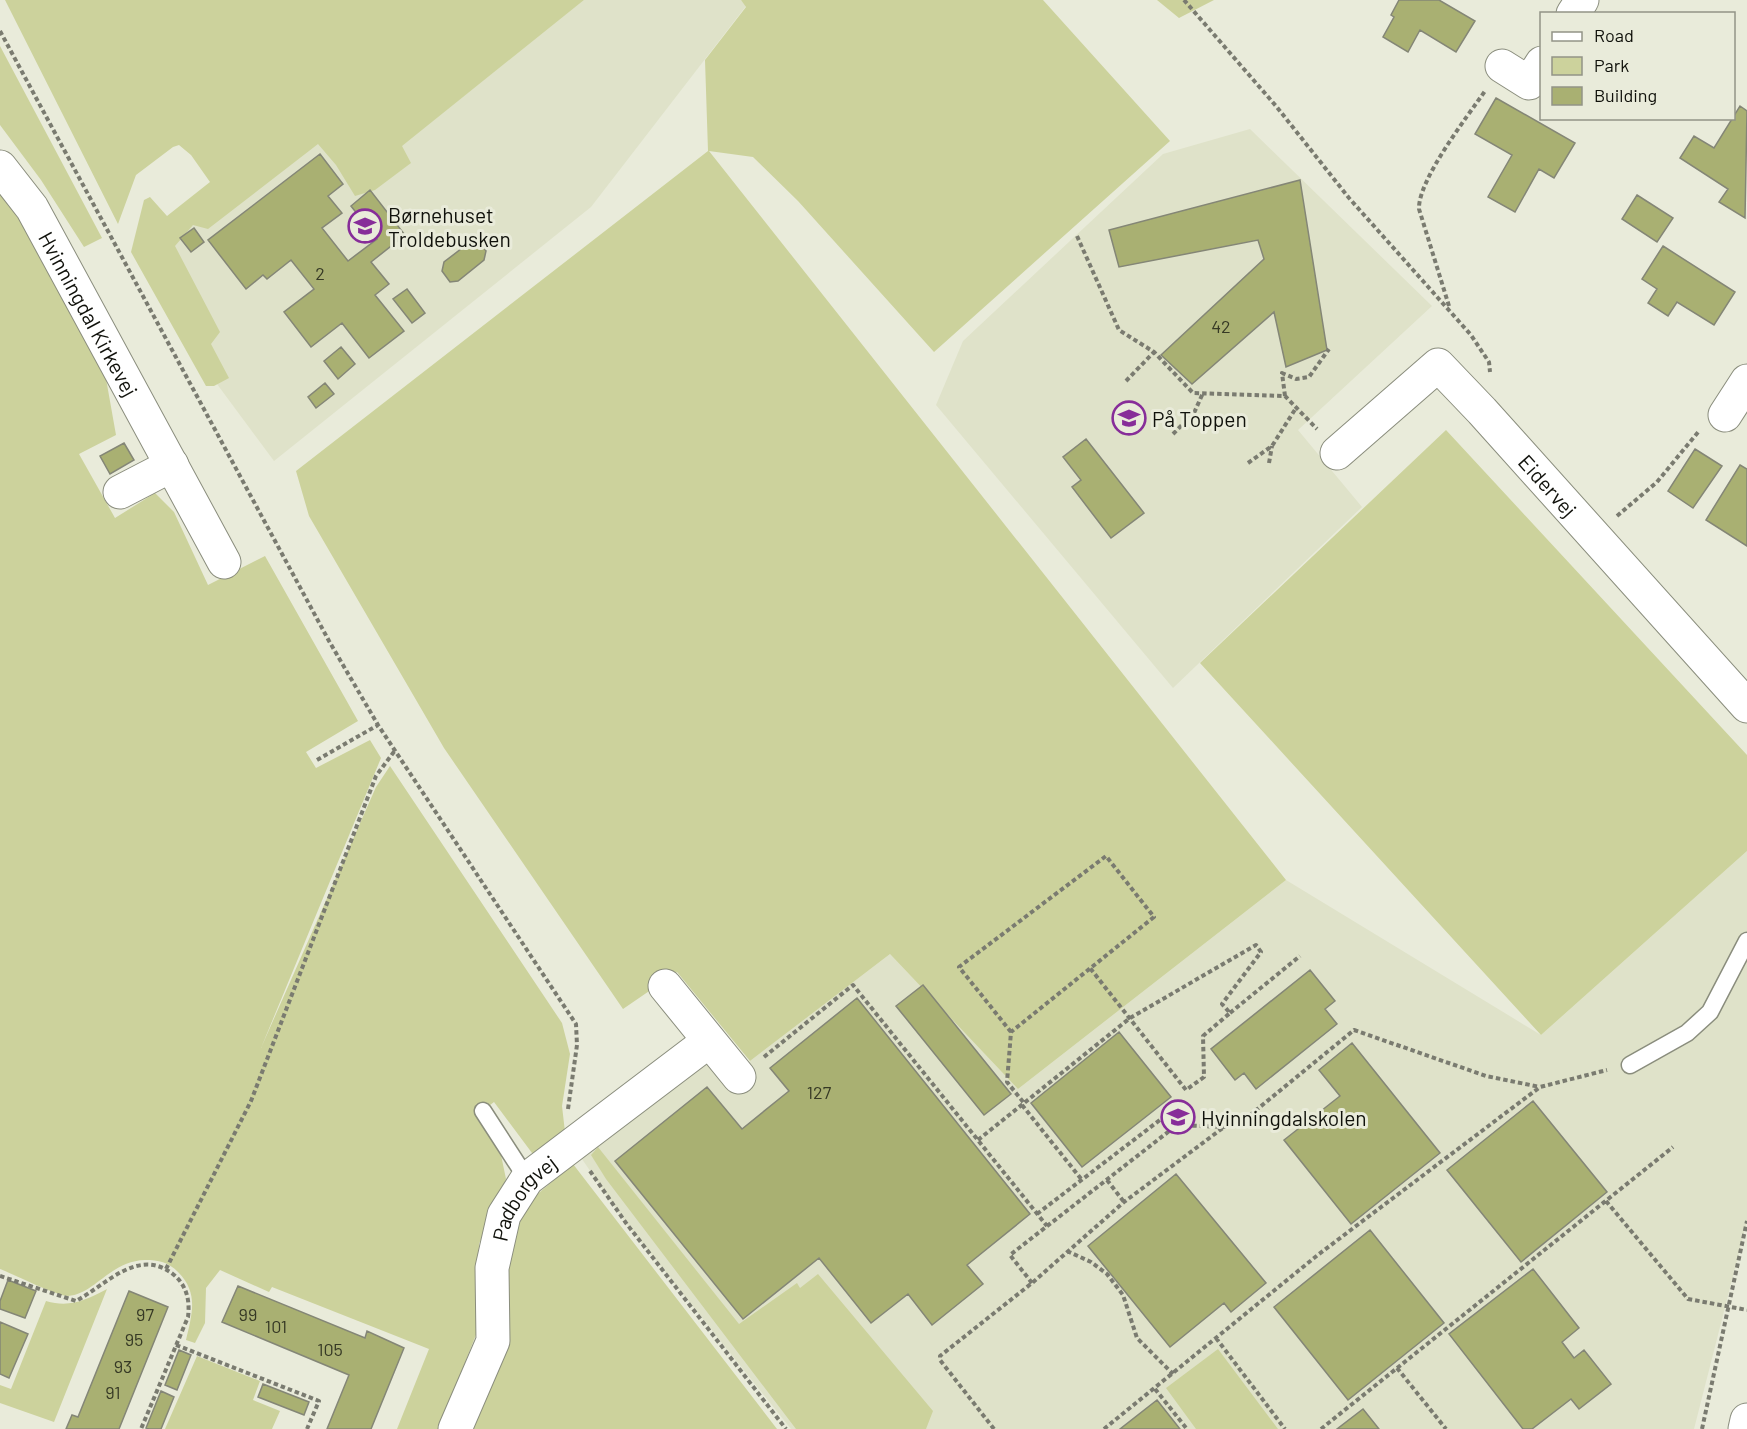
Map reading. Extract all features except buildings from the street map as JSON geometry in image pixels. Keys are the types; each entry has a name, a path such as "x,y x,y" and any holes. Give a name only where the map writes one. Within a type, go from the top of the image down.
{"street":[{"path":"1502,66 1529,83 1540,66"},
{"name":"Hvinningdal Kirkevej","path":"0,167 32,208 224,562"},
{"name":"Eidervej","path":"1337,453 1438,365 1747,706"},
{"path":"1725,415 1747,381"},
{"path":"120,492 172,465"},
{"path":"665,986 739,1077"},
{"name":"Padborgvej","path":"455,1429 493,1341 492,1268 504,1215 527,1179 709,1041"},
{"path":"1745,1429 1747,1420"}],"lane":[{"path":"1629,1065 1688,1033 1710,1012 1747,941"},
{"path":"483,1111 527,1179"}],"path":[{"path":"1184,0 1276,106 1348,198 1450,310 1489,362 1490,385 1482,411"},
{"path":"0,31 329,641 378,725 576,1024 577,1045 567,1104 573,1146 626,1223 786,1429"},
{"path":"1450,310 1419,209 1419,199 1438,161 1502,66"},
{"path":"1077,236 1119,330 1154,352 1193,393 1285,396"},
{"path":"1329,349 1309,377 1296,379 1282,373 1285,396 1337,453"},
{"path":"1126,381 1154,352"},
{"path":"1173,434 1194,413 1203,393"},
{"path":"1269,463 1272,446 1296,408"},
{"path":"1594,536 1657,482 1713,415 1725,415"},
{"path":"1248,463 1272,446"},
{"path":"317,760 378,725"},
{"path":"166,1269 251,1101 376,776 396,749"},
{"path":"1011,1032 1154,917 1106,856 959,967 1011,1032 1007,1082 1082,1180"},
{"path":"978,1140 1130,1018 1256,945 1261,952 1222,1004 1230,1013"},
{"path":"1090,968 1186,1090 1204,1077 1203,1036 1300,956"},
{"path":"739,1077 853,984 1047,1226"},
{"path":"1032,1283 1010,1255 1177,1125 1225,1126 1244,1120 1354,1030 1486,1076 1540,1087"},
{"path":"1104,1429 1319,1254 1540,1087 1629,1065"},
{"path":"1037,1214 1169,1113"},
{"path":"994,1429 940,1360 940,1356 1032,1283 1124,1202 1225,1126"},
{"path":"1321,1429 1673,1147"},
{"path":"1107,1180 1124,1202"},
{"path":"1606,1201 1688,1299 1747,1310"},
{"path":"1702,1429 1747,1221"},
{"path":"1066,1251 1091,1262 1107,1274 1123,1295 1137,1338 1173,1374"},
{"path":"0,1276 76,1301 114,1274 132,1266 146,1265 166,1269 182,1283 189,1304 188,1317 141,1429"},
{"path":"1216,1338 1285,1429"},
{"path":"176,1344 319,1401 307,1429"},
{"path":"1397,1368 1446,1429"},
{"path":"1155,1389 1187,1429"}],"shaded area":[{"name":"Børnehuset Troldebusken","path":"584,0 741,0 746,6 591,207 274,461 197,357 139,245 285,127 401,146"},
{"name":"På Toppen","path":"1250,129 1432,306 1298,430 1362,507 1173,688 936,405 963,341 1163,154"},
{"name":"Hvinningdalskolen","path":"1747,851 1747,1221 1694,1429 791,1429 626,1223 573,1146 709,1041 739,1077 750,1061 890,954 1018,1089 1286,880 1541,1035"}],"green space":[{"path":"5,0 584,0 402,146 411,163 375,190 355,196 336,165 318,144 208,229 193,225 175,246 220,332 211,344 229,378 214,386 206,386 131,252 144,200 150,197 167,216 210,182 191,155 179,145 173,147 136,175 118,224"},
{"path":"741,0 1043,0 1170,141 934,352 798,201 753,157 709,151 1286,880 1018,1089 890,954 750,1061 677,972 623,1009 444,748 309,516 296,471 708,151 705,60 746,7"},
{"path":"1157,0 1214,0 1179,18"},
{"path":"0,46 102,238 84,247 41,180 0,125"},
{"path":"0,189 35,241 105,373 116,435 79,454 115,518 155,493 174,512 208,585 265,556 358,721 306,752 316,768 370,740 381,758 261,1048 376,787 390,766 562,1023 570,1054 562,1106 565,1132 535,1157 494,1102 476,1116 501,1155 506,1179 479,1244 477,1332 439,1429 397,1429 429,1349 272,1287 269,1292 220,1270 206,1288 205,1323 195,1343 186,1340 192,1304 189,1288 178,1272 163,1262 145,1260 133,1262 112,1271 86,1290 68,1296 45,1289 0,1269"},
{"path":"1446,430 1747,755 1747,851 1541,1035 1200,663"},
{"path":"598,1147 739,1324 797,1283 800,1288 818,1274 933,1411 926,1429 796,1429 606,1179 591,1155"},
{"path":"573,1164 777,1429 469,1429 506,1289 513,1228 534,1197"},
{"path":"107,1289 54,1422 0,1403 0,1385 11,1389 46,1301 63,1304 78,1302"},
{"path":"1218,1349 1278,1429 1196,1429 1166,1388"},
{"path":"197,1356 260,1381 253,1400 280,1411 272,1429 165,1429"}],"place":[{"name":"Børnehuset Troldebusken","path":"365,226"},
{"name":"På Toppen","path":"1129,418"},
{"name":"Hvinningdalskolen","path":"1178,1117"}]}
